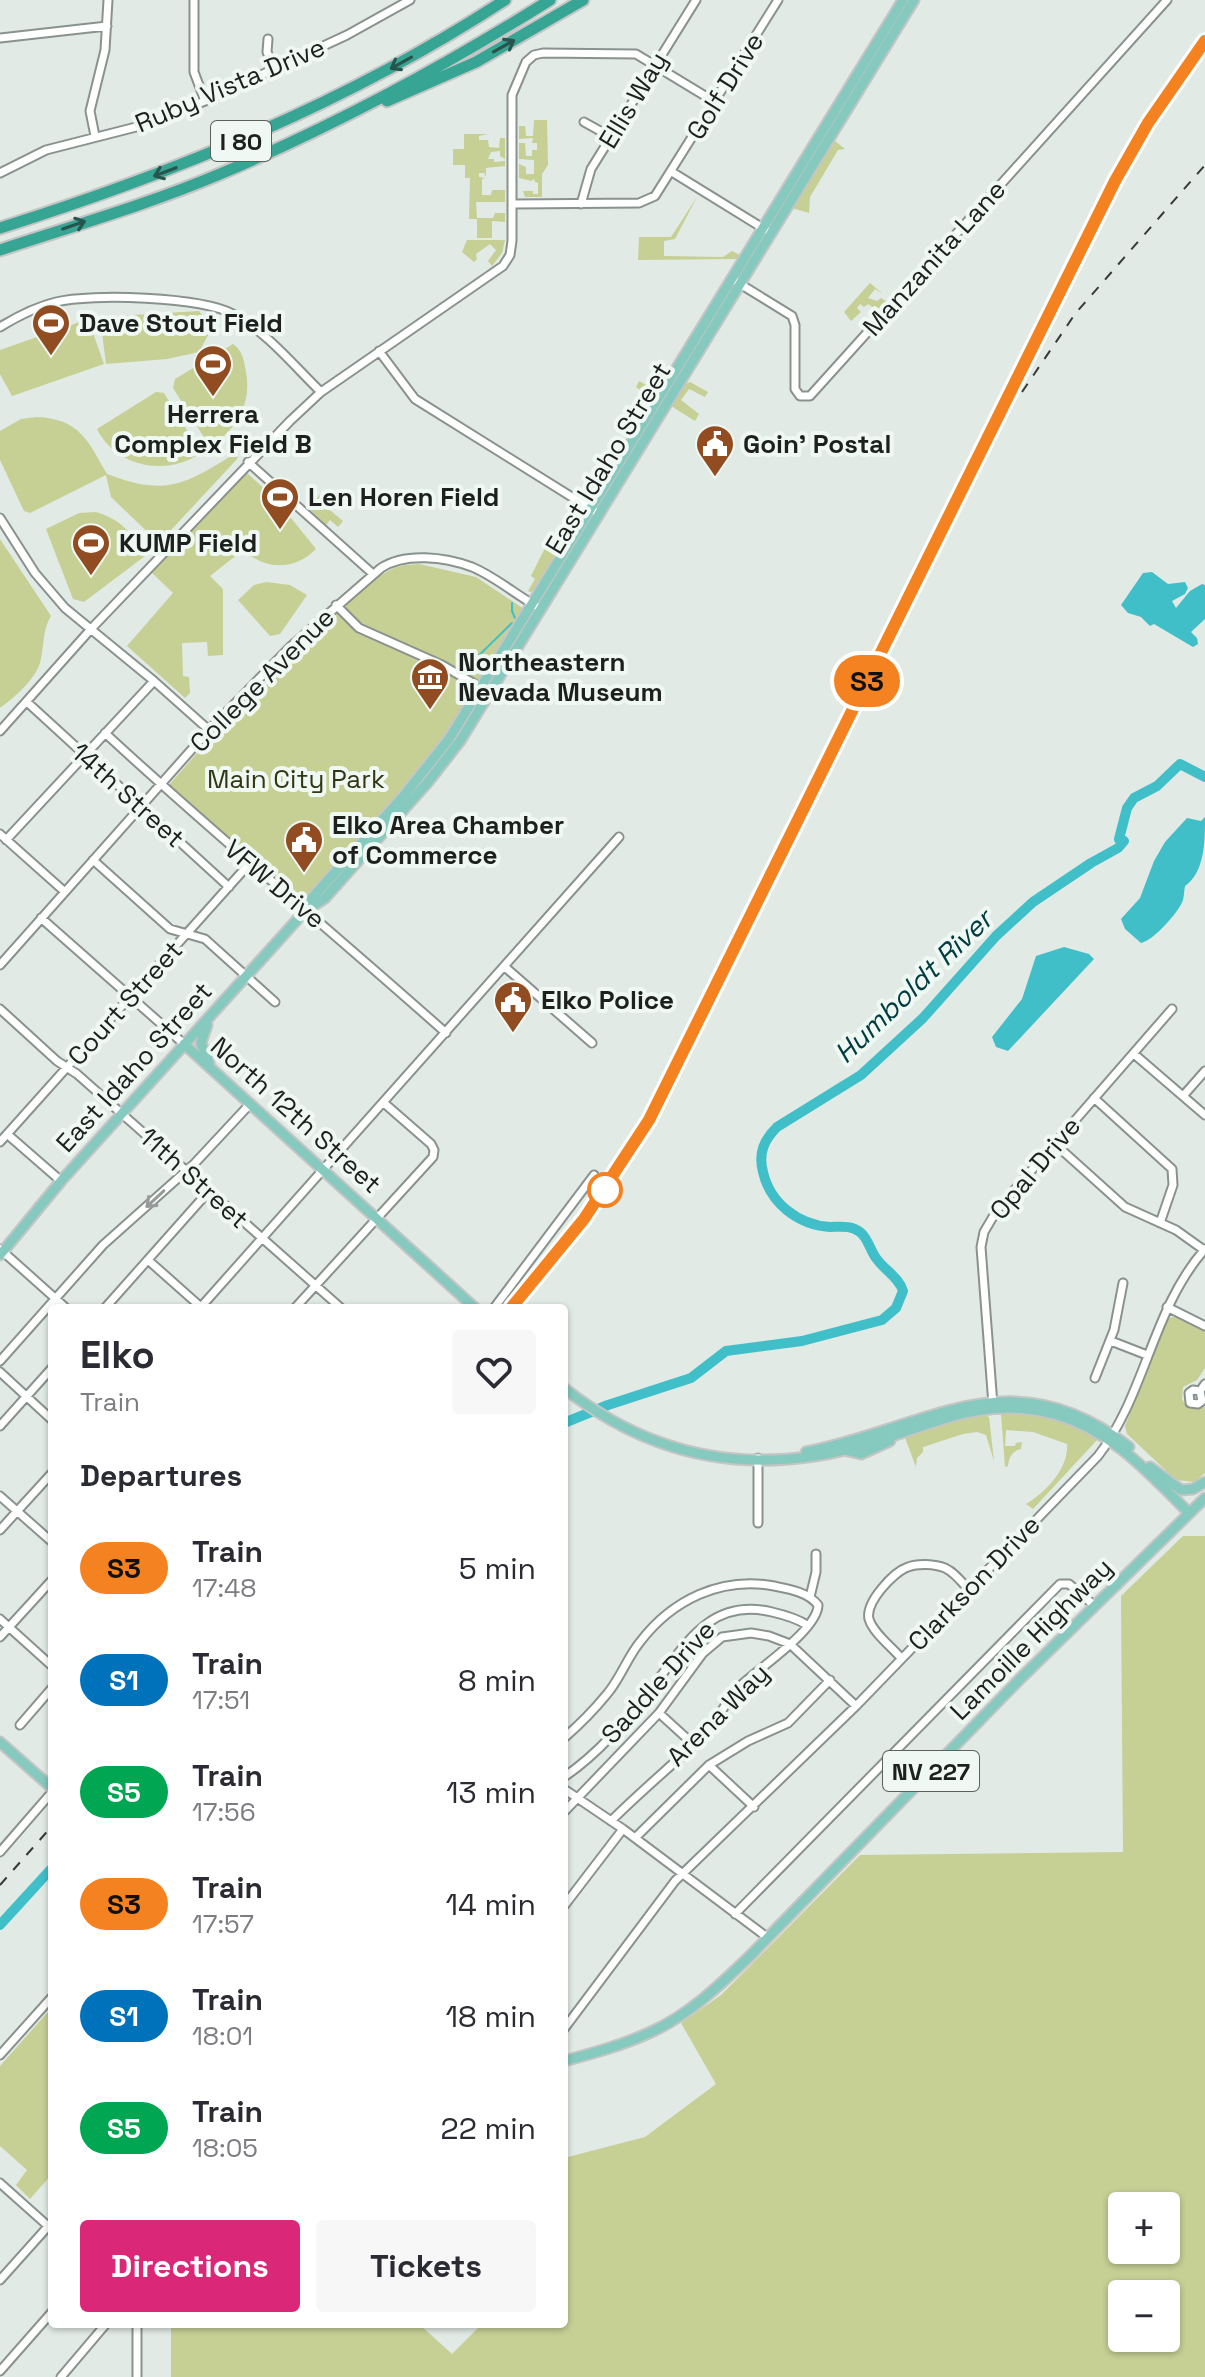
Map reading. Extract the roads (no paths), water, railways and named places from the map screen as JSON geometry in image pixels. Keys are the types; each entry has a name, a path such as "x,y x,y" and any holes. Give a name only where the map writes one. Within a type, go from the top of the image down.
{"highway":[{"name":"I 80","path":"0,228 138,182 255,135 376,77 468,24 502,0"},
{"name":"I 80","path":"0,250 219,174 331,123 432,70 550,0"},
{"path":"331,123 438,81 583,0"}],"main road":[{"name":"East Idaho Street","path":"767,231 903,0"},
{"name":"East Idaho Street","path":"537,607 557,584 596,512 736,281 914,0"},
{"name":"East Idaho Street","path":"1,1252 184,1044 305,911 325,898 428,782 460,741 566,550 596,512"},
{"path":"557,584 555,579 565,560 566,550"},
{"path":"211,1015 201,1043 214,1073"},
{"name":"North 12th Street","path":"184,1044 472,1304"},
{"path":"568,1391 611,1420 663,1445 706,1456 758,1458 803,1459 845,1450 993,1404"},
{"path":"758,1458 840,1445 946,1409 993,1404 1057,1415 1110,1437 1181,1490 1205,1483"},
{"path":"1110,1437 1189,1511"},
{"path":"1149,1466 1189,1511"},
{"name":"Lamoille Highway","path":"1189,1511 1197,1491 1205,1483"},
{"name":"Lamoille Highway","path":"768,1938 1205,1498"},
{"path":"0,1742 48,1786"},
{"name":"NV 227","path":"568,2060 615,2047 654,2031 703,1998 768,1938"}],"street":[{"path":"95,136 90,111 105,50 108,0"},
{"path":"194,0 194,72 205,101"},
{"name":"Ruby Vista Drive","path":"0,173 46,150 140,126 205,101 275,70 410,0"},
{"name":"Ellis Way","path":"581,204 591,169 696,0"},
{"name":"Golf Drive","path":"513,204 648,201 660,192 778,0"},
{"name":"Manzanita Lane","path":"736,281 791,315 795,327 795,389 800,396 810,396 1167,0"},
{"path":"0,38 107,26"},
{"path":"268,39 267,52 275,70"},
{"path":"0,731 248,462 321,392 503,266 512,248 512,98 528,60 540,53 630,53 655,63 715,102"},
{"path":"584,122 611,137"},
{"path":"672,172 767,231"},
{"path":"0,327 39,306 82,298 204,303 229,312 251,326 321,392"},
{"path":"379,351 415,399 596,512"},
{"path":"248,462 373,574"},
{"path":"0,518 44,585 65,608 209,730"},
{"name":"College Avenue","path":"0,965 209,730 289,648 385,565 402,558 419,557 475,568 537,607"},
{"path":"336,605 359,628 432,660 486,690"},
{"path":"65,892 3,837 154,681"},
{"name":"14th Street","path":"27,702 229,887"},
{"name":"VFW Drive","path":"105,733 249,864 313,915 446,1033"},
{"path":"205,1304 619,837"},
{"path":"93,860 170,929 205,939 275,1002"},
{"name":"Court Street","path":"0,1142 249,864"},
{"name":"North 12th Street","path":"41,918 184,1044"},
{"path":"505,967 592,1043"},
{"name":"11th Street","path":"0,1009 336,1304"},
{"name":"Opal Drive","path":"993,1404 982,1240 997,1210 1172,1009"},
{"path":"1134,1054 1205,1115"},
{"path":"1183,1096 1205,1071"},
{"path":"1094,1098 1172,1169 1173,1185 1160,1223"},
{"path":"299,1304 433,1157 431,1144 384,1103"},
{"path":"50,1304 103,1245 185,1171 250,1104"},
{"path":"7,1134 61,1181"},
{"path":"1055,1144 1125,1207 1185,1235 1204,1250"},
{"path":"497,1304 594,1175"},
{"path":"109,1304 209,1191"},
{"name":"Clarkson Drive","path":"568,2024 682,1874 856,1706 1098,1456 1131,1397 1167,1307 1186,1272 1204,1250"},
{"path":"1,1252 62,1304"},
{"path":"148,1260 197,1304"},
{"path":"1095,1378 1111,1341 1123,1283"},
{"path":"0,1361 48,1306"},
{"path":"1167,1307 1205,1326"},
{"path":"1111,1341 1147,1355"},
{"path":"0,1372 48,1416"},
{"path":"0,1426 48,1372"},
{"path":"758,1458 758,1523"},
{"path":"0,1530 48,1477"},
{"path":"0,1496 48,1538"},
{"path":"810,1597 816,1572 816,1554"},
{"path":"901,1658 870,1623 868,1615 872,1601 891,1580 906,1567 941,1567 953,1572 968,1589"},
{"path":"568,1734 609,1693 640,1641 677,1607 710,1589 739,1582 782,1588 810,1597 818,1609 790,1644"},
{"path":"0,1637 48,1584"},
{"path":"735,1914 1060,1584 1069,1584 1095,1606"},
{"name":"Saddle Drive","path":"568,1774 588,1759 613,1732 651,1689 669,1661 711,1619 733,1610 753,1609 781,1614 807,1625"},
{"path":"0,1619 48,1662"},
{"path":"568,1807 659,1713 703,1653 722,1637 751,1633 790,1644 856,1706"},
{"name":"Arena Way","path":"611,1821 713,1725 737,1689 790,1644"},
{"path":"635,1838 709,1765 748,1741 788,1723 830,1680"},
{"path":"20,1725 48,1693"},
{"path":"659,1713 693,1744"},
{"path":"709,1765 754,1807"},
{"path":"568,1792 623,1829 768,1938"},
{"path":"0,1852 48,1795"},
{"path":"568,1901 623,1829"},
{"path":"0,2055 48,2005"},
{"path":"0,2183 48,2222"},
{"path":"0,2280 48,2226"},
{"path":"0,2371 48,2317"},
{"path":"61,2377 103,2328"},
{"path":"137,2328 137,2377"}],"water":[{"path":"1152,572 1168,584 1185,582 1188,588 1185,594 1172,601 1176,608 1190,591 1205,585 1205,619 1191,632 1198,644 1193,647 1154,624 1150,626 1121,605 1143,573"},
{"path":"1205,817 1200,864 1197,873 1185,886 1181,905 1159,932 1141,943 1125,929 1121,919 1140,898 1165,842 1187,818 1201,821"},
{"path":"1064,947 1089,954 1094,959 1008,1051 996,1047 992,1037 1022,999 1036,956"}],"waterway":[{"path":"512,603 515,618"},
{"path":"463,671 512,623"},
{"name":"Humboldt River","path":"568,1421 691,1378 726,1351 802,1341 882,1320 896,1308 903,1291 901,1286 876,1258 860,1232 849,1227 807,1222 779,1202 763,1172 761,1159 766,1142 777,1127 861,1075 923,1018 996,936 1033,902 1118,848 1124,841 1119,839 1127,808 1134,798 1157,786 1180,764 1205,777"},
{"name":"Humboldt River","path":"0,1925 48,1872"}],"railway":[{"path":"514,1304 584,1219 649,1120 1115,181 1157,108 1205,41"},
{"path":"1022,392 1075,314 1205,165"},
{"path":"0,1885 48,1831"}],"train":[{"name":"S3","path":"514,1304 584,1219 649,1120 1115,181 1148,123 1205,41"}],"place":[{"name":"Dave Stout Field","path":"51,357"},
{"name":"Herrera Complex Field B","path":"213,398"},
{"name":"Goin' Postal","path":"715,478"},
{"name":"Len Horen Field","path":"280,531"},
{"name":"KUMP Field","path":"91,577"},
{"name":"Northeastern Nevada Museum","path":"430,711"},
{"name":"Elko Area Chamber of Commerce","path":"304,874"},
{"name":"Elko Police","path":"513,1034"}],"park label":[{"name":"Main City Park","path":"296,779"}]}
